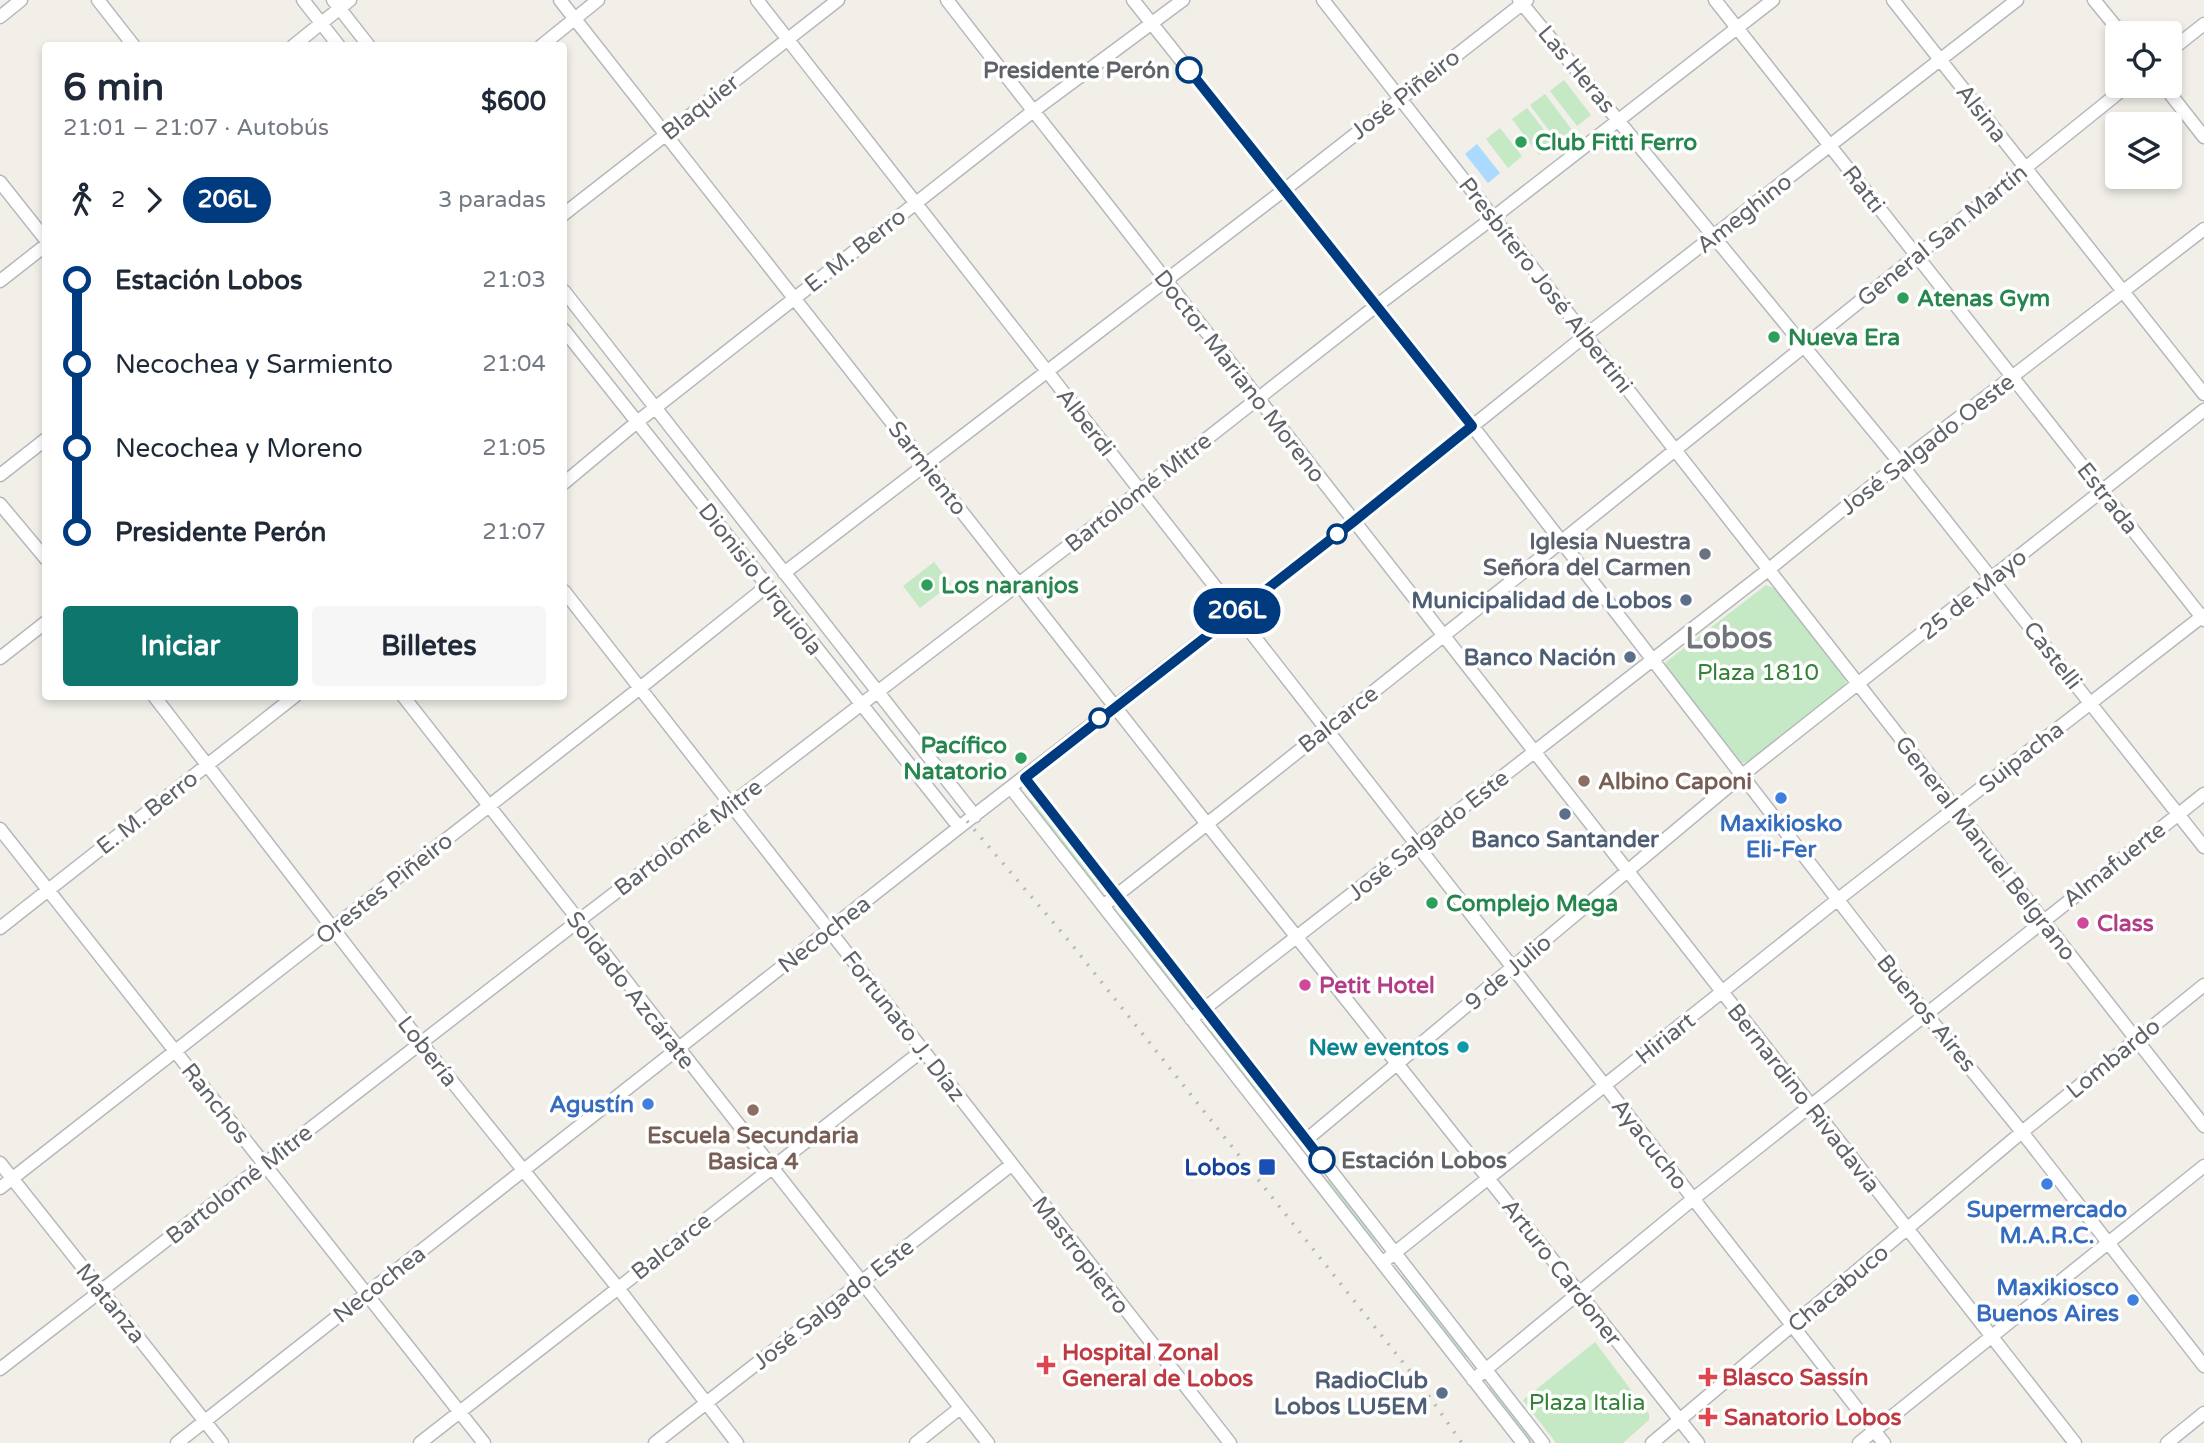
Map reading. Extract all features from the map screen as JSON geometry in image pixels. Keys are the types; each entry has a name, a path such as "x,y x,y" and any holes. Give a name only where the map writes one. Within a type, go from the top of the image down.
{"street":[{"path":"0,17 21,0"},
{"path":"98,0 131,42"},
{"path":"303,0 336,42"},
{"name":"Sarmiento","path":"560,0 1296,936"},
{"path":"546,42 598,0"},
{"name":"Alberdi","path":"757,0 1416,844"},
{"name":"Blaquier","path":"567,212 838,0"},
{"name":"Doctor Mariano Moreno","path":"947,0 1534,752"},
{"name":"Buenos Aires","path":"1133,0 1472,426 1926,1014 2022,1132 2204,1366"},
{"name":"E. M. Berro","path":"567,480 1032,112 1183,0"},
{"name":"Presbítero José Albertini","path":"1323,0 1768,570"},
{"name":"Ratti","path":"1715,0 2013,377"},
{"name":"Bartolomé Mitre","path":"0,1369 1773,0"},
{"name":"Alsina","path":"1893,0 2204,394"},
{"name":"Ameghino","path":"1472,426 2017,0"},
{"path":"2094,0 2111,21"},
{"name":"José Piñeiro","path":"1284,190 1523,1"},
{"name":"Las Heras","path":"1523,1 1900,463"},
{"path":"298,42 341,3 366,42"},
{"path":"2182,41 2204,24"},
{"name":"General San Martín","path":"1561,543 1674,449 2112,98"},
{"path":"2174,98 2204,136"},
{"path":"0,182 42,237"},
{"path":"784,573 1284,190"},
{"name":"José Salgado Oeste","path":"1651,660 1900,463 2204,229"},
{"path":"0,281 42,245"},
{"name":"Dionisio Urquiola","path":"567,295 975,816"},
{"name":"Dionisio Urquiola","path":"567,334 860,706 959,827"},
{"name":"Estrada","path":"2013,377 2203,617"},
{"name":"25 de Mayo","path":"1741,776 2204,410"},
{"name":"Necochea","path":"177,1443 1472,426"},
{"path":"0,475 42,442"},
{"name":"Castelli","path":"1900,463 2204,847"},
{"path":"0,504 42,554"},
{"name":"Balcarce","path":"1103,906 1561,543"},
{"name":"General Manuel Belgrano","path":"1768,570 2204,1126"},
{"name":"Orestes Piñeiro","path":"0,1188 640,688 766,586"},
{"name":"Fortunato J. Díaz","path":"567,595 1011,1165"},
{"name":"Suipacha","path":"1838,900 2203,617"},
{"path":"0,658 42,625"},
{"name":"José Salgado Este","path":"1191,1019 1651,660"},
{"name":"Lobería","path":"157,700 422,1044 618,1288 737,1443"},
{"name":"E. M. Berro","path":"0,928 290,700"},
{"name":"Soldado Azcárate","path":"406,700 577,922 988,1443"},
{"name":"Bernardino Rivadavia","path":"1534,752 2075,1443"},
{"name":"9 de Julio","path":"1306,1139 1741,776"},
{"path":"1025,778 1543,1443"},
{"path":"1011,788 1523,1443"},
{"name":"Almafuerte","path":"1473,1380 1693,1199 2204,794"},
{"name":"Ranchos","path":"0,829 484,1443"},
{"name":"Ayacucho","path":"1416,844 1884,1443"},
{"name":"Hiriart","path":"1382,1263 1838,900"},
{"name":"Arturo Cardoner","path":"1296,936 1698,1443"},
{"name":"Lombardo","path":"2022,1132 2204,985"},
{"name":"Balcarce","path":"420,1443 923,1050"},
{"path":"1269,1118 1282,1108"},
{"name":"Chacabuco","path":"1651,1443 2022,1132"},
{"name":"Matanza","path":"0,1163 222,1443"},
{"name":"José Salgado Este","path":"655,1443 1011,1165"},
{"name":"Mastropietro","path":"1011,1165 1230,1443"},
{"path":"1859,1443 2204,1166"},
{"path":"1315,1178 1328,1168"},
{"path":"916,1443 960,1408"},
{"path":"2167,1443 2204,1413"}],"green space":[{"path":"1564,80 1591,115 1577,126 1550,91"},
{"path":"1545,94 1572,130 1557,141 1530,105"},
{"path":"1527,108 1554,143 1539,155 1512,119"},
{"path":"1500,128 1522,156 1508,168 1486,139"},
{"name":"Los naranjos","path":"934,562 951,584 920,608 903,586"},
{"name":"Plaza 1810","path":"1766,585 1778,590 1842,673 1846,682 1749,761 1740,764 1665,668 1666,662"},
{"path":"1033,798 1098,885 1095,885 1030,801"},
{"path":"1123,916 1187,999 1184,999 1122,919"},
{"path":"1212,1028 1268,1099 1267,1101 1210,1032"},
{"path":"1327,1180 1330,1180 1376,1240 1375,1243 1327,1183"},
{"path":"1402,1275 1466,1355 1466,1358 1399,1276"},
{"name":"Plaza Italia","path":"1595,1342 1649,1414 1649,1420 1623,1443 1556,1443 1523,1400"},
{"path":"1489,1387 1536,1443 1530,1443 1488,1390"}],"water":[{"path":"1477,144 1500,173 1488,183 1465,154"}],"railway":[{"path":"967,821 1069,941 1424,1389 1462,1443"}],"bus line":[{"name":"206L","path":"1189,70 1472,426 1025,778 1322,1160"}],"place":[{"name":"Presidente Perón","path":"1189,70"},
{"name":"Club Fitti Ferro","path":"1521,142"},
{"name":"Atenas Gym","path":"1903,298"},
{"name":"Nueva Era","path":"1774,337"},
{"name":"Iglesia Nuestra Señora del Carmen","path":"1705,554"},
{"name":"Los naranjos","path":"927,585"},
{"name":"Municipalidad de Lobos","path":"1686,600"},
{"name":"Banco Nación","path":"1630,657"},
{"name":"Pacífico Natatorio","path":"1021,758"},
{"name":"Albino Caponi","path":"1584,781"},
{"name":"Maxikiosko Eli-Fer","path":"1781,798"},
{"name":"Banco Santander","path":"1565,814"},
{"name":"Complejo Mega","path":"1432,903"},
{"name":"Class","path":"2083,923"},
{"name":"Petit Hotel","path":"1305,985"},
{"name":"New eventos","path":"1463,1047"},
{"name":"Agustín","path":"648,1104"},
{"name":"Escuela Secundaria Basica 4","path":"753,1110"},
{"name":"Estación Lobos","path":"1322,1160"},
{"name":"Lobos","path":"1267,1167"},
{"name":"Supermercado M.A.R.C.","path":"2047,1184"},
{"name":"Maxikiosco Buenos Aires","path":"2133,1300"},
{"name":"Hospital Zonal General de Lobos","path":"1046,1365"},
{"name":"Blasco Sassín","path":"1708,1377"},
{"name":"RadioClub Lobos LU5EM","path":"1442,1393"},
{"name":"Sanatorio Lobos","path":"1708,1417"}],"district":[{"name":"Lobos","path":"1729,638"}]}
